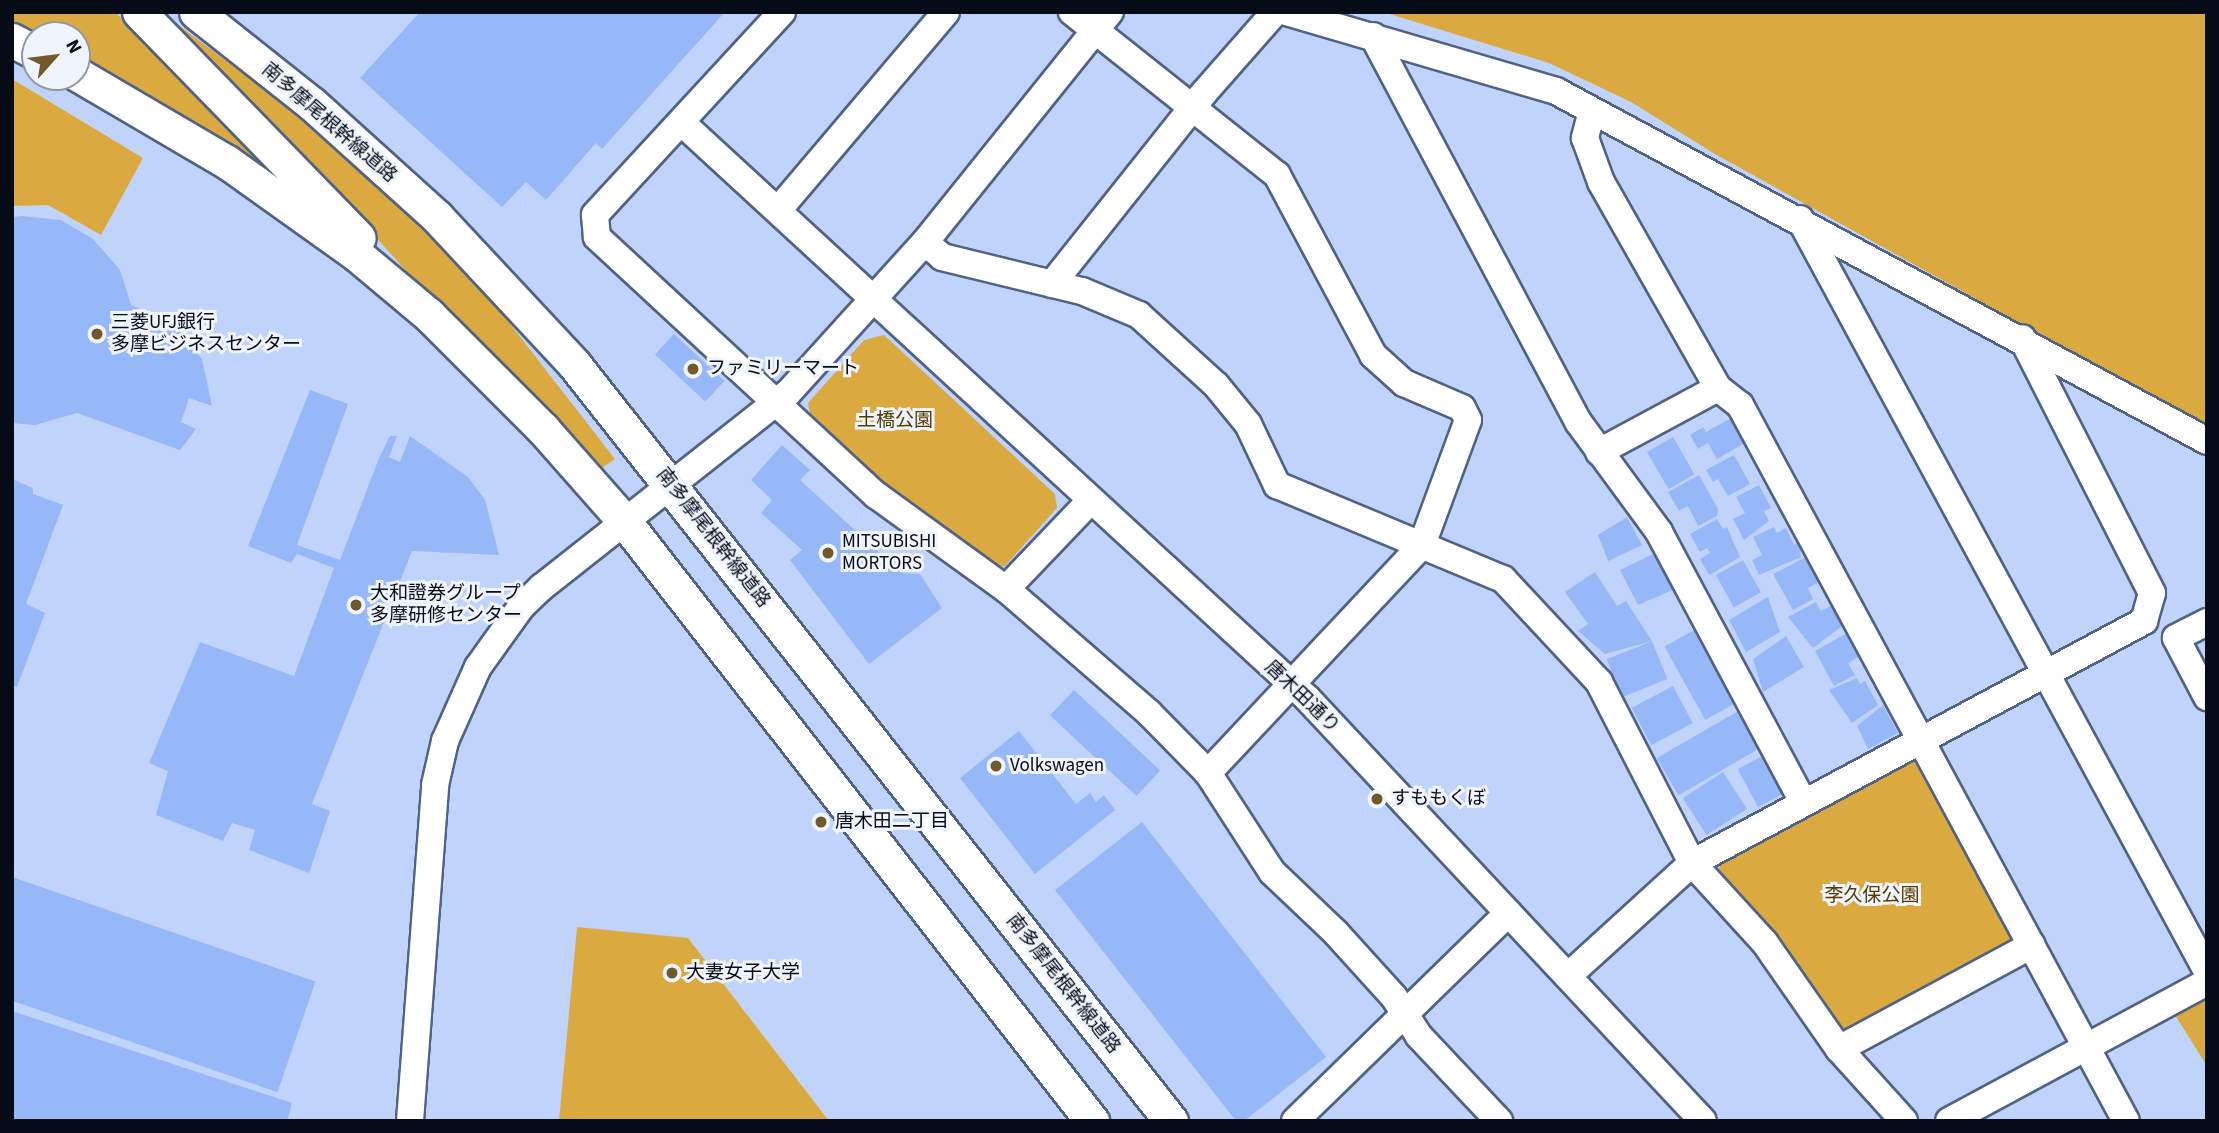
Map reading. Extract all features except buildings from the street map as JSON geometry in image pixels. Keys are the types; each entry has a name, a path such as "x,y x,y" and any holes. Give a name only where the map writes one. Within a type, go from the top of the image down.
{"main road":[{"path":"139,12 283,156 429,315 543,429 625,522 1092,1121"},
{"name":"南多摩尾根幹線道路","path":"195,12 311,103 437,217 574,364 1171,1121"},
{"path":"91,82 183,135 290,204 429,315"}],"street":[{"path":"782,12 595,215 594,229 604,244 876,495 1006,589 1149,713 1208,773 1272,872 1336,933 1499,1121"},
{"path":"779,209 946,12"},
{"path":"1072,12 1102,22 1192,108 1277,175 1373,355 1404,383 1462,408 1468,420 1422,545 1208,773"},
{"path":"1052,284 1192,108 1275,12"},
{"path":"1286,12 1556,91 2022,338 2207,441"},
{"path":"410,1121 435,785 445,741 478,667 521,607 778,403 925,242 1102,22"},
{"path":"1373,36 1599,452 1659,532 1804,803"},
{"path":"1592,111 1585,138 1593,163 1718,388 1740,405 2126,1121"},
{"name":"唐木田通り","path":"681,122 779,209 1290,683 1703,1121"},
{"path":"1800,219 2207,971"},
{"path":"925,242 943,257 1082,291 1149,324 1216,384 1248,424 1277,485 1503,579 1599,682 1692,863 1765,943 1839,1049 1904,1121"},
{"path":"1567,976 1692,863 2144,621 2152,593 2022,338"},
{"path":"1599,452 1718,388"},
{"path":"1006,589 1091,500"},
{"path":"2207,622 2176,638 2207,697"},
{"path":"1294,1121 1508,913"},
{"path":"1839,1049 2032,945"},
{"path":"1949,1121 2207,982"}],"green space":[{"path":"12,12 115,12 166,57 279,176 91,65 91,21 21,21 21,26 12,21"},
{"path":"161,12 316,128 399,205 490,298 615,459 602,468 441,310 305,158"},
{"path":"1383,12 2207,12 2207,427 1715,154 1631,102 1549,63"},
{"path":"12,79 21,84 21,91 32,91 143,158 101,235 48,205 12,206"},
{"name":"土橋公園","path":"884,335 1055,494 1057,508 1005,566 988,566 897,498 811,419 808,403 864,340"},
{"name":"李久保公園","path":"1913,755 2015,941 1852,1030 1836,1026 1718,876 1721,856"},
{"path":"577,927 688,938 829,1121 559,1121"},
{"path":"2207,998 2207,1066 2175,1015"}],"place":[{"name":"三菱UFJ銀行 多摩ビジネスセンター","path":"97,334"},
{"name":"ファミリーマート","path":"693,369"},
{"name":"MITSUBISHI MORTORS","path":"828,553"},
{"name":"大和證券グループ 多摩研修センター","path":"356,605"},
{"name":"Volkswagen","path":"996,766"},
{"name":"すももくぼ","path":"1377,799"},
{"name":"唐木田二丁目","path":"821,822"},
{"name":"大妻女子大学","path":"672,973"}]}
